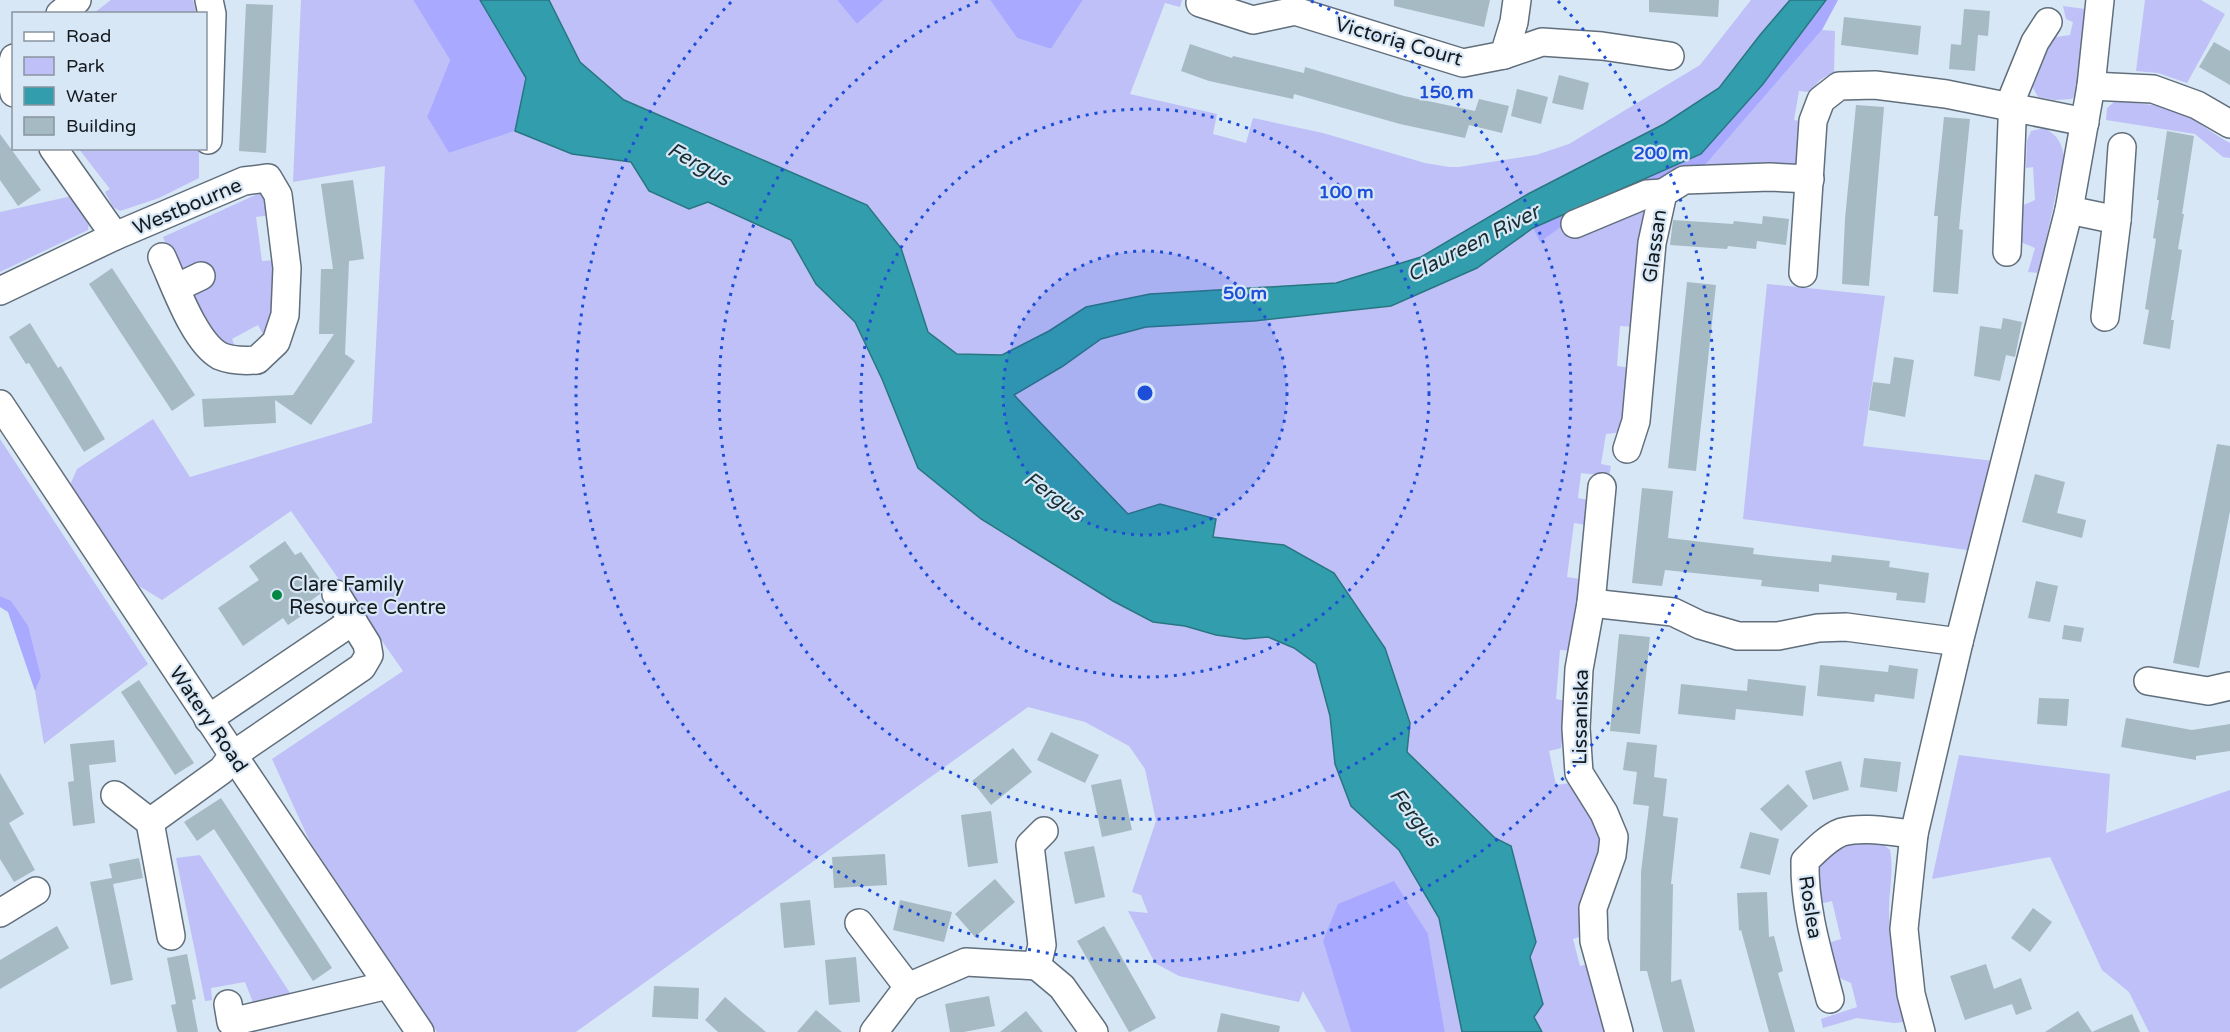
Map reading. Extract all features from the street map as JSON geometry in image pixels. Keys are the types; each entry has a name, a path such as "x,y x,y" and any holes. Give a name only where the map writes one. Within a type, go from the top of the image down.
{"street":[{"path":"62,12 77,0"},
{"path":"208,140 207,107 212,14 209,0"},
{"path":"1504,54 1514,22 1517,0"},
{"path":"1921,1032 1911,994 1904,929 1914,834 1959,642 2069,210 2091,86 2100,0"},
{"name":"Victoria Court","path":"1200,3 1252,20 1295,5 1463,63 1504,54 1542,42 1634,62 1670,56"},
{"path":"2007,252 2013,96 2035,42 2048,22"},
{"path":"12,66 10,74 12,84"},
{"path":"1803,273 1814,121 1821,100 1839,86 1875,84 1946,94 2085,122"},
{"path":"2091,86 2153,89 2197,105 2230,124"},
{"path":"2105,317 2117,219 2122,147"},
{"name":"Westbourne","path":"54,150 115,236"},
{"name":"Glassan","path":"1627,449 1636,421 1652,243 1663,193 1684,180 1770,177 1810,179"},
{"name":"Westbourne","path":"0,291 115,236 244,181 268,178 278,195 287,268 285,315 276,342 257,360 235,361 219,355 204,341 162,257"},
{"path":"1575,224 1647,194 1663,193"},
{"path":"2069,210 2117,219"},
{"path":"176,288 201,276"},
{"name":"Watery Road","path":"0,404 208,719 420,1032"},
{"name":"Lissaniska","path":"1602,487 1591,603 1579,669 1576,728 1579,773 1604,813 1614,837 1612,855 1593,908 1594,941 1619,1032"},
{"path":"150,822 222,770 233,755 362,667 369,655 367,644 336,594"},
{"path":"1591,603 1673,612 1700,625 1738,636 1778,636 1818,628 1846,627 1959,642"},
{"path":"208,719 353,621"},
{"path":"2148,681 2208,691 2230,686"},
{"path":"115,795 150,822 171,936"},
{"name":"Roslea","path":"1830,999 1810,921 1804,885 1805,861 1820,846 1842,832 1872,830 1914,834"},
{"path":"1037,966 1042,945 1030,845 1044,831"},
{"path":"0,913 36,891"},
{"path":"859,923 908,987"},
{"path":"874,1032 908,987 966,962 1037,966 1062,987 1094,1032"},
{"path":"228,1004 231,1022 388,985"}],"green space":[{"path":"111,0 193,0 196,12 95,12"},
{"path":"301,0 413,0 450,60 427,117 449,153 515,131 572,154 631,162 649,191 689,209 708,202 791,240 816,284 855,322 882,379 981,519 1153,622 1185,626 1216,635 1245,639 1268,636 1294,648 1316,664 1330,716 1335,764 1351,806 1399,850 1439,918 1462,1032 1445,1032 1428,934 1323,940 1351,1032 1326,1032 1303,991 1299,1002 1179,976 1155,963 1128,911 1148,913 1141,895 1132,892 1156,821 1145,769 1129,746 1085,722 1028,707 576,1032 437,1032 310,842 272,759 403,671 291,511 162,600 139,586 70,485 77,469 153,419 190,477 372,423 385,166 293,182"},
{"path":"549,0 837,0 857,24 884,0 990,0 1017,38 1051,49 1083,0 1182,0 1180,7 1165,3 1130,94 1217,114 1213,134 1246,143 1253,118 1323,133 1425,163 1459,167 1536,155 1569,144 1700,65 1751,0 1790,0 1719,88 1664,124 1528,194 1421,257 1336,283 1150,294 1086,307 1049,331 1002,355 957,354 928,332 901,248 867,205 624,100 580,62"},
{"path":"2145,0 2201,0 2225,14 2187,83 2158,73 2136,71"},
{"path":"2063,6 2085,9 2077,92 2072,99 2054,100 2038,97 2031,84 2049,38 2070,35 2073,22 2066,19"},
{"path":"1822,30 1835,31 1834,72 1820,80 1809,92 1799,91 1794,120 1804,122 1803,154 1795,164 1785,169 1714,171 1706,164"},
{"path":"2114,102 2139,103 2181,112 2230,143 2230,158 2223,157 2195,134 2106,120 2107,108"},
{"path":"2044,128 2058,139 2064,156 2039,273 2028,272 2035,248 2023,243 2019,237 2021,206 2035,200 2033,167 2026,168 2027,141 2031,131"},
{"path":"80,150 199,150 199,178 159,198 120,211 113,207 105,192 110,189"},
{"path":"262,192 270,198 270,215 256,217 262,261 277,260 277,309 265,338 258,325 232,339 237,352 225,350 192,303 192,292 214,277 208,263 181,270 173,263 163,237"},
{"path":"72,196 89,220 88,230 0,272 0,212"},
{"path":"1648,204 1635,327 1620,326 1617,366 1631,368 1623,428 1615,433 1606,434 1601,464 1611,466 1609,476 1581,473 1578,498 1589,500 1587,525 1574,523 1567,577 1580,579 1574,651 1560,650 1556,699 1565,701 1567,707 1561,748 1549,751 1556,785 1570,783 1606,835 1585,935 1573,939 1580,966 1592,963 1610,1032 1542,1032 1534,1017 1543,1004 1530,957 1511,846 1495,838 1407,752 1410,723 1284,545 1212,537 1216,520 1160,504 1128,514 1014,395 1101,339 1146,327 1254,321 1391,306 1477,268 1533,228 1540,241 1573,218"},
{"path":"1767,284 1885,296 1863,446 1994,461 1967,550 1743,519"},
{"path":"0,439 148,664 44,744 35,691 41,677 11,602 0,596"},
{"path":"1959,755 2110,774 2106,833 2230,790 2230,1032 2149,1032 2129,992 2102,970 2050,857 1932,879"},
{"path":"1877,839 1890,850 1892,866 1889,911 1891,939 1896,981 1905,1022 1894,1023 1857,1018 1823,1028 1821,1019 1857,1007 1851,983 1833,975 1825,944 1841,939 1832,901 1816,905 1818,859 1829,847"},
{"path":"200,855 292,996 254,1005 245,982 211,988 212,1000 205,1001 176,858"}],"shaded area":[{"path":"413,0 480,0 526,78 515,131 449,153 427,117 450,60"},
{"path":"837,0 884,0 857,24"},
{"path":"990,0 1083,0 1051,49 1017,38"},
{"path":"1826,0 1838,0 1822,30 1706,164 1573,218 1540,242 1533,228 1701,154 1763,84"},
{"path":"0,596 11,601 28,626 41,677 35,691 8,612 0,607"},
{"path":"1394,881 1428,934 1445,1032 1351,1032 1323,941 1338,904"}],"water":[{"path":"480,0 549,0 580,62 624,100 867,205 901,248 928,332 957,354 1002,355 1049,331 1086,307 1150,294 1336,283 1421,257 1528,194 1664,124 1719,88 1790,0 1826,0 1763,84 1701,154 1533,228 1477,268 1391,306 1254,321 1146,327 1101,339 1063,366 1014,395 1128,514 1160,504 1216,519 1213,537 1284,545 1334,573 1385,648 1410,723 1407,752 1495,838 1511,846 1536,942 1530,957 1543,1004 1534,1017 1542,1032 1462,1032 1439,918 1399,850 1351,806 1335,764 1330,716 1316,664 1294,648 1268,637 1245,639 1216,635 1185,626 1153,622 1113,601 981,519 918,468 882,379 855,322 816,284 791,240 708,202 689,209 649,191 631,162 572,154 515,131 526,78"}],"building":[{"path":"1394,0 1490,0 1484,27 1394,6"},
{"path":"1649,0 1719,0 1718,17 1649,12"},
{"path":"246,4 273,5 266,153 239,151"},
{"path":"1964,9 1990,11 1988,36 1978,35 1975,71 1949,69 1951,44 1961,45"},
{"path":"1844,17 1921,26 1918,55 1841,45"},
{"path":"2214,42 2230,51 2230,85 2199,67"},
{"path":"1190,44 1232,58 1233,56 1304,73 1305,67 1404,96 1475,111 1479,99 1509,106 1502,133 1469,125 1465,138 1400,124 1294,94 1293,99 1209,81 1181,71"},
{"path":"1559,75 1589,83 1583,110 1552,103"},
{"path":"1517,89 1548,97 1541,124 1511,116"},
{"path":"1856,105 1884,107 1869,286 1842,284 1845,219"},
{"path":"1944,117 1970,119 1959,229 1963,230 1958,294 1933,292 1938,216 1934,216"},
{"path":"2167,131 2194,136 2178,249 2182,250 2171,320 2174,320 2170,349 2143,344 2149,310 2145,309 2156,239 2153,238 2159,200 2157,200"},
{"path":"0,134 41,190 18,206 0,180"},
{"path":"353,180 364,259 349,261 345,354 355,361 311,425 275,400 276,423 204,427 202,399 293,395 334,334 319,334 321,269 333,269 321,184"},
{"path":"1763,216 1789,219 1786,245 1757,241 1756,249 1728,246 1727,249 1670,245 1673,220 1762,224"},
{"path":"112,268 195,395 172,411 89,284"},
{"path":"1687,282 1716,285 1696,471 1668,468"},
{"path":"2003,318 2022,322 2015,357 2006,355 2000,381 1974,376 1980,326 2001,329"},
{"path":"30,323 58,368 61,366 105,439 84,452 29,363 26,364 9,337"},
{"path":"1894,357 1914,360 1905,417 1869,410 1873,382 1890,384"},
{"path":"2217,444 2230,446 2230,511 2199,668 2173,663"},
{"path":"2035,474 2065,482 2057,513 2086,520 2082,538 2022,522"},
{"path":"1642,488 1673,491 1668,538 1754,548 1753,554 1779,557 1831,562 1832,555 1890,561 1889,567 1929,573 1925,603 1896,600 1897,593 1819,584 1819,592 1761,586 1762,580 1665,570 1662,586 1632,583"},
{"name":"Clare Family Resource Centre","path":"285,541 295,555 301,552 324,585 320,594 309,602 313,608 288,625 283,618 243,646 218,608 259,580 249,566"},
{"path":"2036,581 2058,586 2050,622 2028,618"},
{"path":"2064,625 2084,628 2081,642 2062,639"},
{"path":"1619,634 1650,637 1640,734 1610,731"},
{"path":"1820,665 1888,672 1889,665 1918,669 1914,699 1875,694 1874,702 1817,696"},
{"path":"1748,679 1806,686 1803,716 1736,709 1735,720 1678,714 1681,684 1747,691"},
{"path":"139,680 194,763 175,775 121,692"},
{"path":"2039,698 2069,699 2067,726 2037,724"},
{"path":"2126,718 2192,730 2230,724 2230,751 2196,756 2196,760 2121,747"},
{"path":"1051,732 1099,755 1085,783 1037,760"},
{"path":"114,740 116,762 89,765 95,823 73,826 68,782 74,781 70,744"},
{"path":"1627,742 1657,745 1654,777 1667,779 1663,816 1678,818 1671,884 1673,884 1671,982 1681,979 1695,1032 1663,1032 1647,971 1640,971 1641,872 1649,806 1633,804 1637,772 1623,770"},
{"path":"1013,748 1032,772 991,805 972,781"},
{"path":"1864,758 1901,762 1897,792 1860,787"},
{"path":"1841,761 1849,790 1813,800 1805,771"},
{"path":"0,773 24,814 9,823 35,870 14,882 0,859"},
{"path":"1121,779 1132,830 1102,837 1091,785"},
{"path":"1788,784 1808,806 1781,831 1760,809"},
{"path":"221,798 332,968 313,981 214,829 197,841 184,822"},
{"path":"991,811 998,863 968,867 961,815"},
{"path":"1750,832 1779,839 1770,875 1740,868"},
{"path":"1094,846 1105,897 1075,904 1064,852"},
{"path":"885,854 887,885 834,888 832,857"},
{"path":"139,858 143,878 113,884 133,980 111,985 90,882 112,878 109,864"},
{"path":"995,879 1015,902 975,937 955,914"},
{"path":"1767,892 1769,937 1774,936 1783,971 1778,973 1795,1032 1769,1032 1741,930 1739,931 1737,893"},
{"path":"810,900 815,945 784,948 780,903"},
{"path":"900,900 952,912 944,942 893,930"},
{"path":"2033,908 2052,922 2030,952 2011,938"},
{"path":"57,926 69,948 0,989 0,960"},
{"path":"1104,926 1156,1018 1130,1032 1077,941"},
{"path":"187,954 196,999 192,1000 198,1032 177,1032 171,1005 176,1004 167,958"},
{"path":"856,957 860,1002 829,1005 825,960"},
{"path":"1986,964 1994,989 2021,978 2032,1009 2016,1015 2012,1004 1965,1020 1950,976"},
{"path":"654,986 699,988 698,1019 652,1017"},
{"path":"989,996 995,1026 964,1032 950,1032 945,1004"},
{"path":"725,997 766,1032 718,1032 705,1020"},
{"path":"816,1010 842,1032 797,1032"},
{"path":"1026,1011 1043,1032 1000,1032"},
{"path":"2078,1011 2092,1032 2045,1032"},
{"path":"1221,1013 1280,1026 1279,1032 1217,1032"},
{"path":"2132,1014 2140,1032 2092,1032"}],"place":[{"name":"Clare Family Resource Centre","path":"277,595"}],"water label":[{"name":"Fergus","path":"699,164"},
{"name":"Claureen River","path":"1473,243"},
{"name":"Fergus","path":"1054,496"},
{"name":"Fergus","path":"1415,817"}]}
